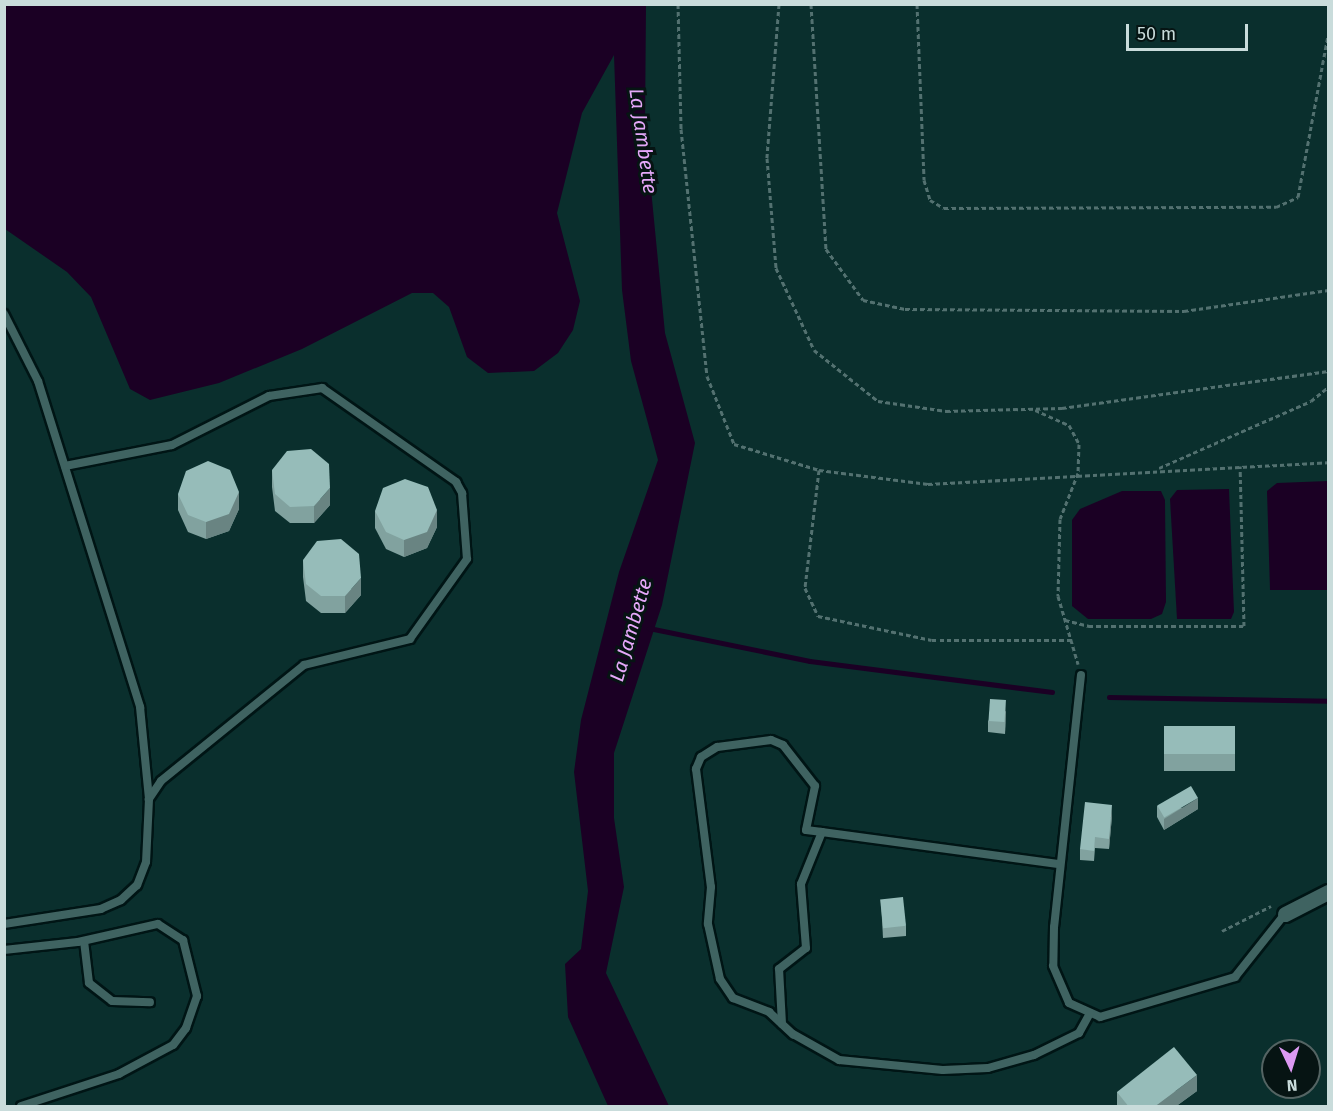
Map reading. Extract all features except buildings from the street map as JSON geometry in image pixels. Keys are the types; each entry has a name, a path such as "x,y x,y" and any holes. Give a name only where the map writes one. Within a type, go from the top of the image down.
{"street":[{"path":"1285,914 1329,892"}],"lane":[{"path":"4,314 38,381 140,707 149,799 146,862 137,885 121,900 101,909 4,924"},
{"path":"64,466 172,445 269,396 322,388 456,482 462,493 467,559 410,639 303,665 161,782 149,799"},
{"path":"1081,675 1058,864 1053,966 1069,1003 1100,1017 1235,977 1285,914"},
{"path":"1058,864 806,830 815,786 783,745 771,740 717,747 701,757 696,770 711,887 708,924 720,980 733,998 769,1012 782,1024 839,1060 943,1070 988,1068 1034,1056 1079,1033 1090,1013"},
{"path":"782,1024 779,969 806,948 801,884 822,832"},
{"path":"4,950 84,941 141,925 173,931 183,940 193,968 194,1011 173,1045 147,1060 21,1107"},
{"path":"84,941 84,971 96,990 112,1001 150,1002"}],"path":[{"path":"678,4 681,129 707,376 734,444 819,470 928,484 1078,473 1329,462"},
{"path":"778,4 767,158 776,268 814,350 878,401 946,411 1032,409 1329,371"},
{"path":"811,4 826,249 863,300 905,309 1184,311 1329,290"},
{"path":"917,4 924,180 930,200 944,208 1276,207 1298,197 1329,35"},
{"path":"1158,469 1311,401 1329,387"},
{"path":"1032,409 1069,425 1079,444 1078,473 1060,519 1058,596 1081,675"},
{"path":"1065,620 1089,626 1244,626 1240,466"},
{"path":"819,470 805,588 818,616 932,640 1071,640"}],"water":[{"name":"La Jambette","path":"4,5 646,5 645,127 665,333 695,443 662,605 614,753 614,818 624,887 606,973 669,1106 608,1106 568,1017 565,964 581,949 588,891 574,772 581,720 619,572 658,460 631,361 622,290 614,55 582,113 557,213 580,301 573,330 558,353 534,371 488,373 467,357 449,307 433,293 412,293 302,349 219,383 150,400 130,389 91,297 67,272 5,229"},
{"path":"1328,481 1328,590 1270,590 1267,491 1277,483"},
{"path":"1229,489 1234,612 1231,619 1177,619 1170,499 1177,490"},
{"path":"1122,491 1161,491 1165,500 1166,602 1162,614 1151,619 1088,619 1072,606 1072,520 1080,509"}],"waterway":[{"name":"La Jambette","path":"649,628 810,661 1052,692"},
{"path":"1109,697 1328,701"}]}
